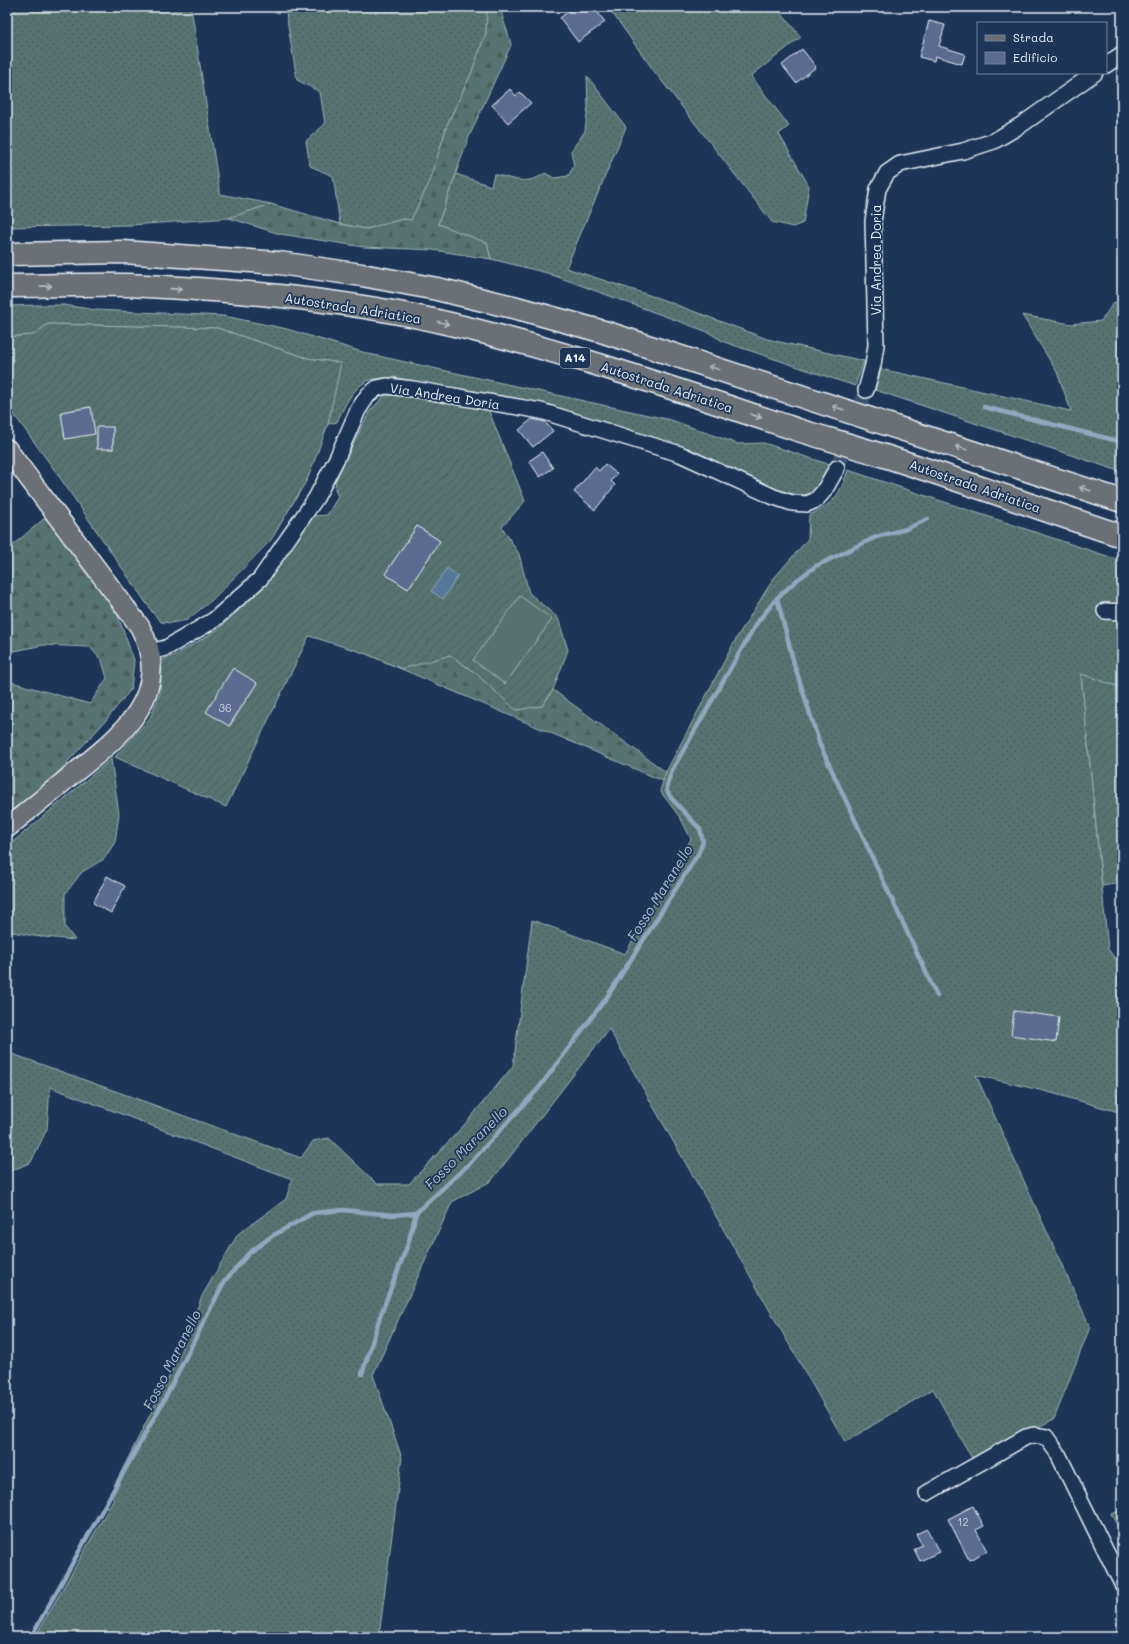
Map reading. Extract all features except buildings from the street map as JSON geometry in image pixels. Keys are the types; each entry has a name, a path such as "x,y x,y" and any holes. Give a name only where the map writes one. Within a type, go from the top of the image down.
{"highway":[{"name":"A14","path":"7,254 123,252 209,257 287,264 362,275 437,289 518,308 604,332 1122,501"},
{"name":"Autostrada Adriatica","path":"7,286 126,285 207,291 278,297 357,307 430,320 517,341 663,385 957,480 1122,536"}],"main road":[{"path":"7,449 140,627 146,639 152,665 150,683 145,698 121,733 96,756 7,828"}],"street":[{"path":"1107,64 1122,54"},
{"name":"Via Andrea Doria","path":"866,390 873,365 876,345 873,221 878,189 887,173 900,164 963,151 994,141 1094,74"},
{"name":"Via Andrea Doria","path":"150,652 166,648 214,620 260,578 316,498 337,458 358,410 368,395 377,388 387,386 414,389 541,411 680,454 774,497 792,503 807,504 816,500 824,491 837,468"},
{"path":"1105,611 1122,612"},
{"path":"927,1493 1022,1439 1034,1435 1046,1437 1057,1452 1122,1584"}],"green space":[{"path":"7,7 191,7 220,194 271,204 229,218 131,225 7,227 7,170 9,170 7,161"},
{"path":"285,7 487,7 486,33 471,74 447,125 431,179 411,220 403,219 366,229 340,224 333,176 310,166 306,141 325,124 320,92 297,80"},
{"path":"487,7 501,7 502,16 511,45 468,139 438,224 487,243 491,259 433,250 364,247 280,234 229,218 271,204 340,224 366,229 403,219 411,220 431,179 447,125 471,74 486,33"},
{"path":"608,7 776,7 801,37 751,76 789,126 779,134 809,186 803,223 793,227 772,222 654,71"},
{"path":"587,76 626,127 566,268 661,299 767,339 864,361 855,386 724,342 708,332 547,273 491,259 487,243 438,224 456,174 491,186 494,174 520,180 532,179 545,173 554,178 568,176 574,166 571,151 585,131 588,107"},
{"path":"1114,302 1122,305 1122,472 875,390 881,369 1071,411 1057,372 1022,315 1071,324 1101,321"},
{"path":"64,305 96,310 224,316 287,329 369,354 671,420 738,444 764,443 831,465 820,485 812,493 802,495 791,493 776,489 683,449 540,406 393,377 373,379 364,383 354,392 337,422 328,424 340,363 307,358 217,328 48,324 34,335 7,337 7,306"},
{"path":"48,324 217,328 307,358 341,363 328,424 308,478 271,540 212,600 187,620 171,623 161,622 153,613 56,472 7,405 7,337 34,335","holes":["90,407 88,435 65,439 61,412","103,427 113,428 113,449 97,448 97,434"]},
{"path":"406,394 488,409 525,501 502,527 519,554 529,593 558,618 568,650 553,690 542,706 516,710 474,672 450,655 402,669 364,653 309,636 226,807 115,757 150,718 160,693 162,660 175,655 219,629 268,582 313,516 327,515 338,497 335,489 336,479 369,412 385,395","holes":["417,526 440,541 408,589 385,574","257,683 230,726 207,712"]},
{"path":"848,470 1122,561 1122,688 1081,674 1108,949 1122,968 1122,1113 1048,1092 976,1075 1090,1327 1054,1419 973,1460 933,1389 845,1442 609,1029 491,1181 452,1202 373,1375 402,1458 380,1628 372,1637 35,1637 114,1499 109,1496 175,1365 202,1296 238,1234 286,1199 292,1179 50,1087 47,1129 31,1162 7,1173 7,1052 301,1158 313,1141 329,1138 377,1184 409,1184 466,1123 513,1066 532,920 625,954 691,839 681,819 660,791 666,772 737,637 774,578 808,539 809,515 825,507 835,498 842,486"},
{"path":"46,517 115,608 134,660 131,689 102,725 45,786 7,814 7,682 90,704 107,678 102,661 90,647 43,645 10,652 7,651 7,550"},
{"path":"520,596 552,619 505,684 473,660"},
{"path":"364,653 450,655 474,672 542,706 553,690 666,772 663,781"},
{"path":"1081,674 1122,688 1122,883 1102,886"},
{"path":"111,759 119,814 115,842 104,859 82,872 65,894 65,927 75,940 34,936 7,931 7,847"},
{"path":"1122,1510 1122,1534 1111,1514"}],"water":[{"path":"447,568 458,576 443,599 431,591"}],"waterway":[{"name":"Fosso Maranello","path":"984,407 1122,442"},
{"name":"Fosso Maranello","path":"362,1374 381,1314 408,1244 416,1213 470,1163 538,1089 607,997 698,854 703,842 700,829 671,798 667,791 667,785 672,770 756,624 777,598 797,580 816,566 876,537 906,529 928,519"},
{"path":"777,598 794,664 820,745 937,996"},
{"name":"Fosso Maranello","path":"31,1637 163,1402 224,1282 249,1253 272,1236 313,1213 343,1210 393,1215 416,1213"}],"tunnel":[{"path":"837,468 866,390"}]}
